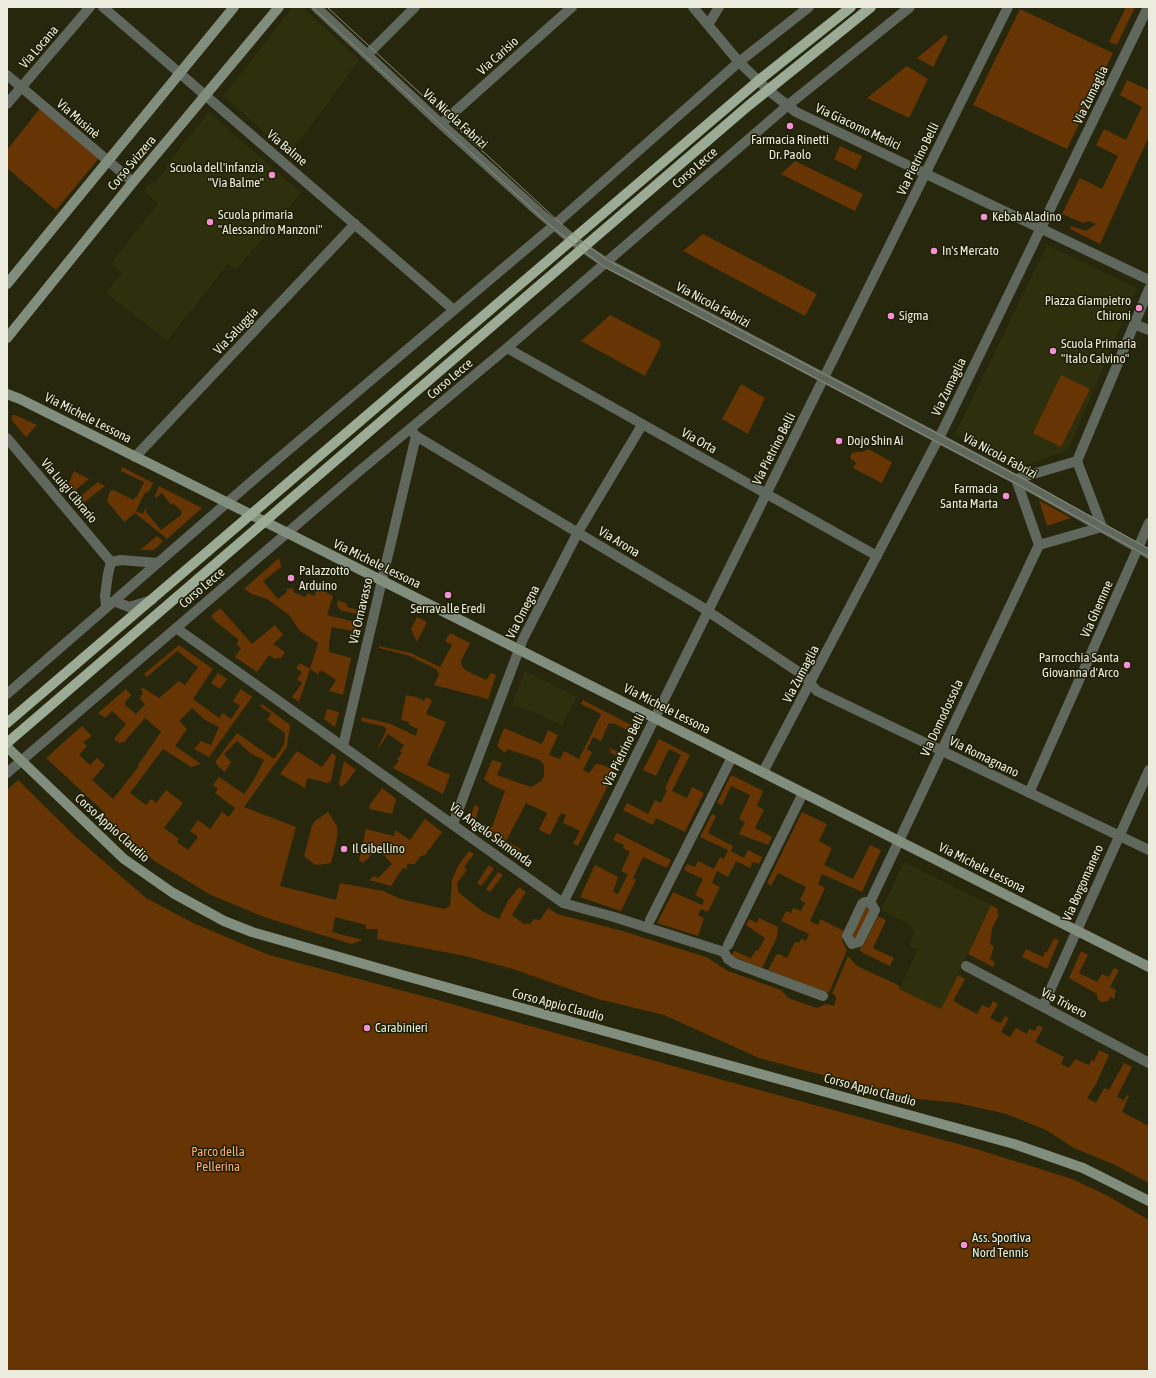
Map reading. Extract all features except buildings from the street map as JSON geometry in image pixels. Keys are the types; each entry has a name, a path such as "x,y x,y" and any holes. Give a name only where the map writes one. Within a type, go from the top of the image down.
{"main road":[{"name":"Corso Lecce","path":"7,723 154,599 758,81 851,7"},
{"name":"Corso Lecce","path":"7,743 162,608 265,522 768,90 871,7"}],"street":[{"name":"Via Locana","path":"7,104 90,7"},
{"name":"Via Balme","path":"103,7 454,310"},
{"name":"Corso Svizzera","path":"7,284 234,7"},
{"name":"Corso Svizzera","path":"7,338 133,182 279,7"},
{"name":"Via Nicola Fabrizi","path":"316,7 441,124 572,240 583,248 606,263 1016,479 1149,554"},
{"path":"367,55 415,7"},
{"name":"Via Carisio","path":"441,124 572,7"},
{"name":"Via Giacomo Medici","path":"693,7 739,62 758,81 787,106 802,115 1149,280"},
{"path":"708,25 719,7"},
{"path":"7,694 227,503 554,224 739,62 809,7"},
{"name":"Corso Lecce","path":"7,773 287,534 413,433 507,348 787,106 910,7"},
{"name":"Via Pietrino Belli","path":"563,903 1008,7"},
{"name":"Via Zumaglia","path":"763,772 938,439 1148,7"},
{"name":"Via Musinè","path":"7,74 133,182"},
{"name":"Via Saluggia","path":"136,457 355,224"},
{"path":"1077,461 1016,479 1039,545 1102,527 1077,461 1149,289"},
{"path":"1134,324 1149,330"},
{"name":"Via Orta","path":"507,348 877,556"},
{"name":"Via Michele Lessona","path":"8,393 1149,967"},
{"name":"Via Omegna","path":"453,824 519,649 578,532 642,424"},
{"name":"Via Arona","path":"413,433 707,611 803,675 810,684"},
{"name":"Via Ornavasso","path":"343,746 382,581 413,433"},
{"name":"Via Luigi Cibrario","path":"7,438 112,562"},
{"name":"Via Ghemme","path":"1029,793 1149,523"},
{"name":"Via Domodossola","path":"870,902 1039,545"},
{"path":"110,604 105,596 108,574 112,562 121,560 158,563"},
{"name":"Corso Lecce","path":"110,604 129,607 154,599"},
{"name":"Via Angelo Sismonda","path":"176,628 563,903 614,917 724,952 728,959 734,963 823,996"},
{"name":"Via Romagnano","path":"810,684 817,691 1149,850"},
{"name":"Corso Appio Claudio","path":"7,747 87,825 124,859 141,872 199,908 252,932 402,975 1014,1144 1083,1168 1149,1201"},
{"path":"650,920 732,757"},
{"name":"Via Borgomanero","path":"1043,1006 1149,770"},
{"path":"728,945 803,793"},
{"name":"Via Trivero","path":"966,966 1149,1063"}],"shaded area":[{"path":"293,7 302,7 359,60 304,135 288,153 223,96"},
{"name":"Scuola primaria \"Alessandro Manzoni\"","path":"209,112 301,193 236,270 228,264 167,341 106,293 122,273 111,263 158,204 144,191 150,184 157,181 165,171 167,164"},
{"name":"Scuola Primaria \"Italo Calvino\"","path":"1047,245 1137,288 1068,450 1019,468 955,434"},
{"path":"525,671 577,697 562,726 539,714 512,705"},
{"path":"904,862 991,905 941,1009 899,989 918,950 909,945 914,932 909,924 881,910"}],"green space":[{"path":"1126,7 1135,7 1117,45 1109,42"},
{"path":"1020,9 1113,53 1067,149 973,105"},
{"path":"946,34 948,37 933,67 917,58"},
{"path":"907,66 928,79 909,118 867,98"},
{"path":"1127,80 1149,90 1149,136 1100,244 1070,229 1071,226 1086,231 1096,224 1089,221 1083,223 1062,214 1080,178 1102,189 1118,156 1096,145 1104,129 1126,140 1142,107 1120,95"},
{"path":"41,107 100,157 56,210 7,168 7,150"},
{"path":"840,146 862,156 856,170 834,159"},
{"path":"795,161 863,194 855,211 781,174"},
{"path":"703,234 817,294 805,316 683,251"},
{"path":"610,315 660,341 661,345 645,376 581,341"},
{"path":"1061,375 1090,389 1061,447 1033,433"},
{"path":"741,384 765,398 748,434 722,419"},
{"path":"13,415 37,425 26,437 11,419"},
{"path":"868,449 892,462 882,483 853,468 856,463 850,458 852,453 865,451"},
{"path":"122,467 153,483 150,490 144,494 136,511 143,514 147,505 146,512 161,530 181,515 182,512 173,503 171,505 162,493 156,498 155,495 159,486 202,508 167,539 135,513 124,522 107,501 110,491 113,490 134,500 144,482 121,471"},
{"path":"74,471 89,479 73,492 68,485"},
{"path":"98,482 105,486 83,503 78,498"},
{"path":"1039,500 1071,518 1047,526"},
{"path":"157,536 163,541 154,550 140,550"},
{"path":"279,558 281,567 263,581 278,599 287,592 286,589 293,588 293,592 305,597 308,593 314,596 318,588 333,596 327,615 359,623 357,632 332,627 329,652 351,658 343,695 329,691 336,680 321,670 318,674 310,669 318,643 300,631 289,615 267,599 252,594 244,589"},
{"path":"338,600 347,604 347,607 362,611 361,615 340,610 337,606"},
{"path":"220,608 252,644 275,625 283,635 273,644 285,652 282,657 275,659 269,655 257,672 235,657 241,648 236,644 239,640 211,616"},
{"path":"417,617 427,622 417,642 411,629"},
{"path":"450,633 470,643 461,661 465,670 486,680 491,673 496,675 488,699 434,685 439,674 436,669 410,656 379,648 379,646 411,653 440,667 452,645 445,641"},
{"path":"179,645 213,669 193,699 219,718 223,713 231,719 240,706 233,701 241,689 252,697 209,757 194,749 201,741 211,745 219,727 205,720 192,708 179,721 187,729 175,746 201,764 191,767 163,749 130,793 146,805 151,799 156,803 166,790 183,803 164,828 179,839 177,842 188,850 198,837 190,831 198,820 210,829 222,812 229,817 235,808 215,793 218,789 213,785 219,777 244,794 255,778 264,760 250,753 237,741 224,754 231,762 225,772 219,767 215,762 237,733 274,759 284,745 285,733 267,720 271,714 260,706 262,704 290,725 287,747 244,807 296,827 280,886 336,900 340,883 383,891 401,899 444,909 450,906 452,880 458,866 469,851 474,854 464,867 467,870 457,883 458,892 482,911 499,919 508,901 519,887 526,892 512,915 524,924 530,924 534,919 540,920 548,908 557,914 619,930 706,957 728,971 781,990 788,998 817,1008 826,1004 834,1006 836,999 835,995 832,994 848,956 857,966 900,986 899,989 941,1009 958,975 965,979 953,1001 977,1014 982,1005 989,1008 993,1001 998,1004 990,1018 1001,1023 1005,1016 1009,1018 1001,1032 1010,1037 1016,1028 1027,1034 1029,1029 1035,1031 1038,1025 1043,1028 1035,1042 1064,1057 1061,1064 1069,1068 1075,1059 1089,1065 1091,1060 1094,1061 1099,1050 1109,1055 1096,1084 1087,1098 1096,1103 1104,1088 1109,1090 1124,1063 1132,1067 1117,1097 1124,1100 1127,1095 1129,1096 1122,1112 1149,1126 1149,1183 1115,1165 1074,1148 1046,1130 1006,1114 958,1103 908,1098 759,1058 664,1015 598,999 513,969 465,956 377,939 378,929 366,929 366,925 335,917 332,932 363,940 351,944 264,917 211,895 156,862 116,831 100,816 103,811 46,758 82,726 92,736 83,742 87,746 79,755 90,765 97,758 105,765 92,780 113,799 139,766 138,765 161,732 145,718 124,742 119,743 114,739 126,724 112,711 105,718 98,713 126,689 131,695 125,702 125,705 136,714 145,704 140,699 143,692 140,689 143,688 159,698 179,681 185,685 198,667 177,651 147,677 144,674"},
{"path":"300,663 310,669 299,702 292,697 302,683 297,679 302,672 296,668"},
{"path":"218,673 227,679 220,689 211,683"},
{"path":"406,695 416,697 424,701 426,697 432,700 426,714 446,722 427,765 450,775 443,794 393,768 399,761 397,759 402,753 400,751 404,745 388,734 376,752 386,731 385,727 361,721 362,717 391,724 416,736 418,729 409,725 409,722 401,720"},
{"path":"583,700 637,728 621,758 611,753 609,748 619,752 629,731 615,724 609,723 601,741 593,737 587,749 592,752 583,770 589,773 596,764 603,765 615,771 578,846 573,844 580,831 563,823 566,815 561,813 550,835 539,830 547,813 526,803 506,841 521,849 519,857 468,821 475,805 479,808 475,821 492,827 505,791 490,784 484,779 492,760 502,763 497,775 531,787 541,781 544,776 544,765 540,760 507,749 505,753 497,746 504,728 542,744 548,730 558,735 549,755 560,759 564,751 579,759 601,714 581,704"},
{"path":"327,709 339,712 335,727 324,719"},
{"path":"659,739 690,755 672,791 687,798 692,787 704,793 685,832 656,818 653,825 623,810 627,803 648,814 655,800 661,803 667,790 665,788 681,755 669,749 656,776 643,770"},
{"path":"297,751 322,767 332,753 336,756 331,781 328,783 307,778 305,788 280,774"},
{"path":"344,761 356,770 341,787 339,783"},
{"path":"731,775 763,791 757,806 764,810 755,828 772,837 768,845 739,834 745,822 739,819 750,795 731,786 722,805 717,803"},
{"name":"Parco della Pellerina","path":"18,780 78,839 146,898 193,923 269,955 973,1148 1072,1179 1108,1196 1149,1220 1149,1371 7,1371 7,790"},
{"path":"382,788 396,799 392,814 370,809 369,806"},
{"path":"328,812 337,826 337,838 331,863 318,865 314,864 304,856 312,826 315,821"},
{"path":"802,812 827,824 819,841 832,848 824,865 853,879 870,845 881,850 862,892 822,874 818,884 825,888 810,921 818,925 820,919 844,931 842,940 847,950 829,993 768,970 776,955 779,954 787,958 795,942 799,943 801,939 806,941 809,934 781,921 786,911 791,913 793,908 801,911 805,903 800,900 806,887 778,873 771,886 767,883"},
{"path":"712,814 716,816 708,833 733,846 731,851 744,858 748,850 762,857 759,864 753,862 750,868 736,861 728,877 717,871 712,883 720,887 708,912 701,909 698,915 704,918 698,936 657,923 673,892 702,905 704,900 695,895 703,879 684,870 687,864 695,867 698,861 714,869 720,857 724,859 728,850 700,837"},
{"path":"425,819 442,832 425,855 421,856 415,864 407,864 407,869 403,868 391,886 369,880 374,876 378,878 392,864 378,849 363,863 359,860 366,829 394,836 395,830 410,840"},
{"path":"617,833 671,860 667,868 643,857 633,878 636,880 621,911 580,897 595,865 618,877 613,892 618,894 628,874 621,871 630,852 623,848 624,845 613,840"},
{"path":"489,865 494,869 481,886 477,883"},
{"path":"498,872 503,875 490,892 486,889"},
{"path":"991,905 998,909 997,913 999,914 992,928 990,944 994,946 990,959 995,962 993,967 968,954"},
{"path":"868,907 870,911 858,938 854,938 853,935 865,908"},
{"path":"878,916 886,920 873,948 894,958 890,966 863,953 859,949 863,946"},
{"path":"759,918 778,927 777,937 762,968 731,956 734,951 751,958 756,950 758,951 765,938 746,925 749,919 757,923"},
{"path":"1054,938 1059,940 1047,969 1022,957 1026,949 1043,957"},
{"path":"1081,951 1088,955 1079,973 1097,982 1102,974 1109,977 1114,968 1119,970 1110,987 1116,990 1114,999 1110,997 1108,1001 1102,1002 1098,1000 1097,994 1069,978"}],"tram line":[{"path":"312,7 552,227 603,266 1017,484 1149,557"},
{"path":"327,7 558,221 586,245 609,261 1022,478 1149,549"}],"place":[{"name":"Farmacia Rinetti Dr. Paolo","path":"790,126"},
{"name":"Scuola dell'infanzia \"Via Balme\"","path":"272,175"},
{"name":"Kebab Aladino","path":"984,217"},
{"name":"Scuola primaria \"Alessandro Manzoni\"","path":"210,222"},
{"name":"In's Mercato","path":"934,251"},
{"name":"Piazza Giampietro Chironi","path":"1139,308"},
{"name":"Sigma","path":"891,316"},
{"name":"Scuola Primaria \"Italo Calvino\"","path":"1053,351"},
{"name":"Dojo Shin Ai","path":"839,441"},
{"name":"Farmacia Santa Marta","path":"1006,496"},
{"name":"Palazzotto Arduino","path":"291,578"},
{"name":"Serravalle Eredi","path":"448,595"},
{"name":"Parrocchia Santa Giovanna d'Arco","path":"1127,665"},
{"name":"Il Gibellino","path":"344,849"},
{"name":"Carabinieri","path":"367,1028"},
{"name":"Ass. Sportiva Nord Tennis","path":"964,1245"}]}
